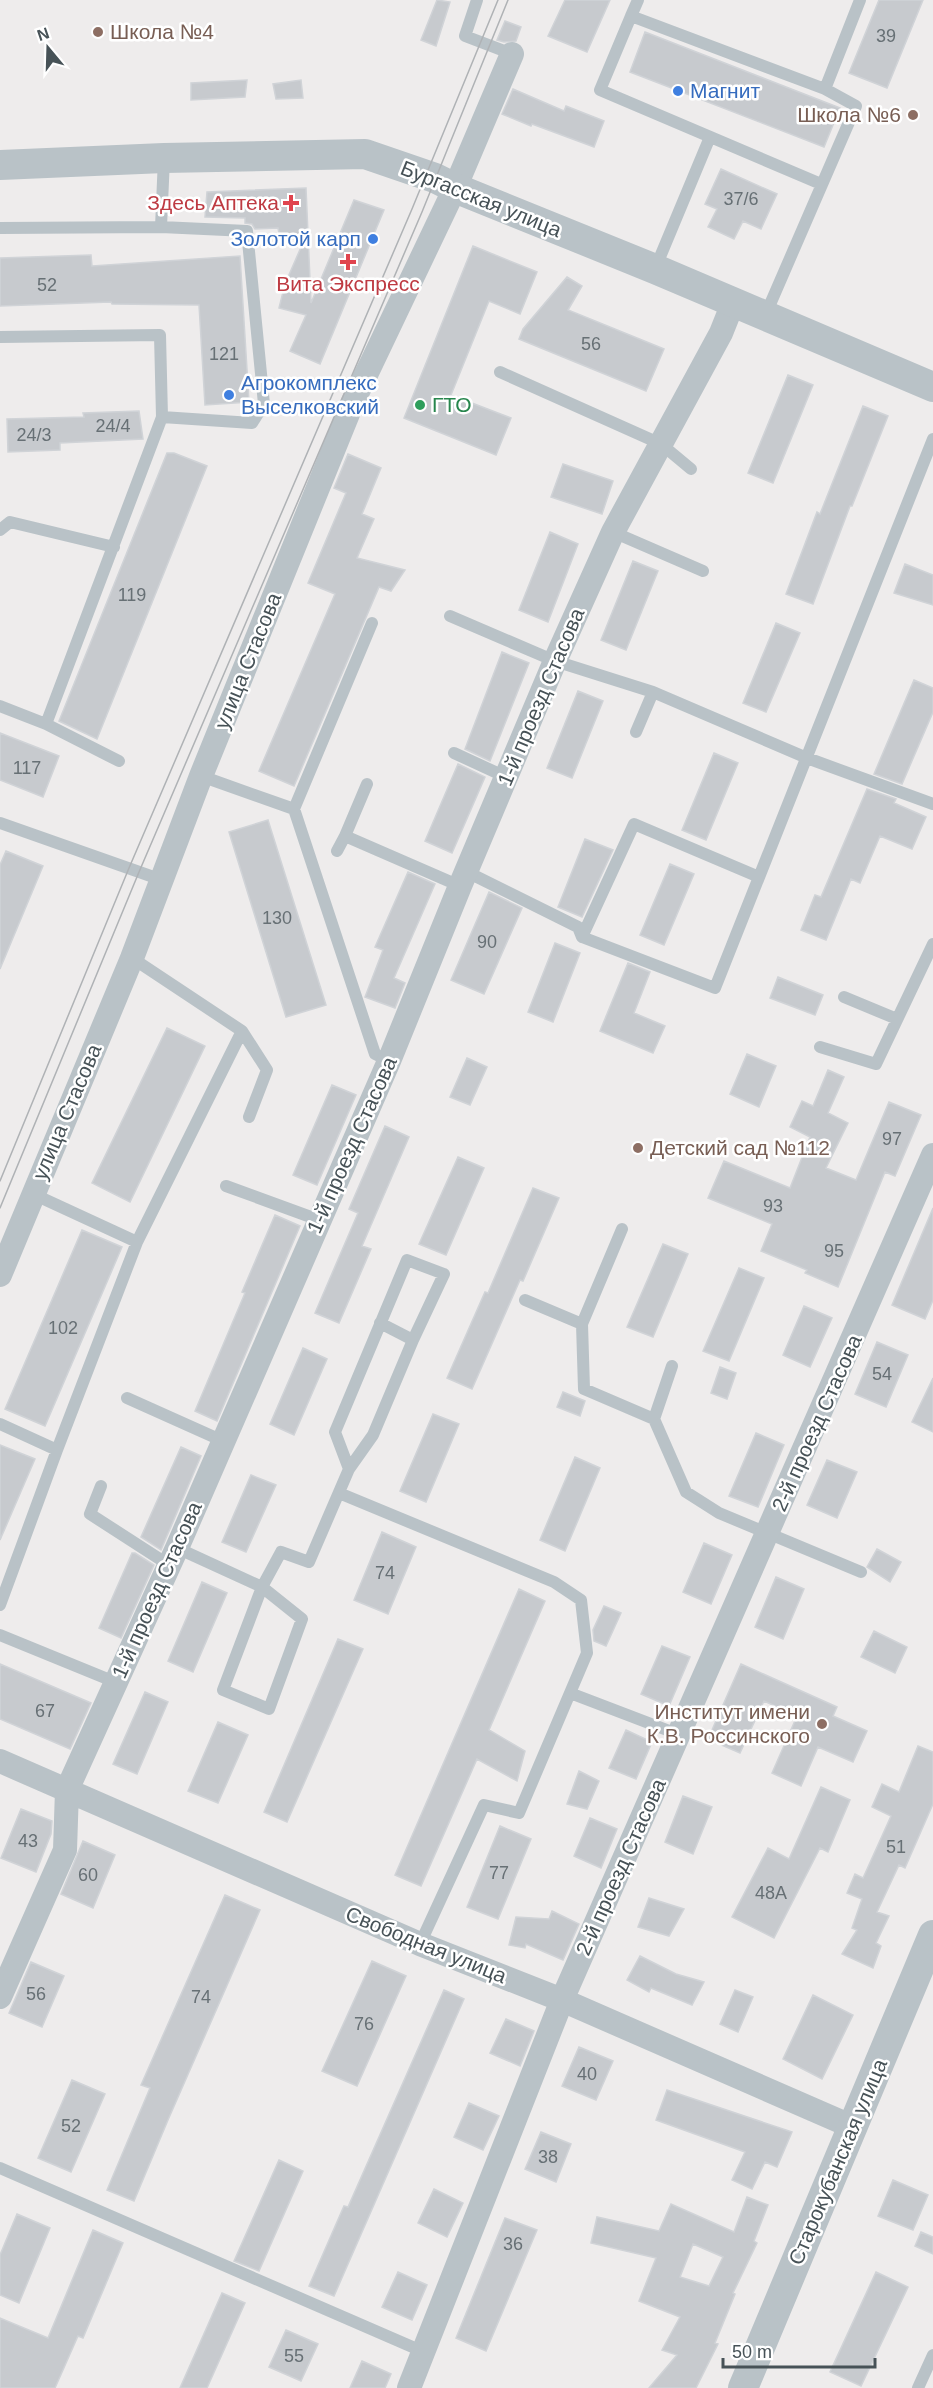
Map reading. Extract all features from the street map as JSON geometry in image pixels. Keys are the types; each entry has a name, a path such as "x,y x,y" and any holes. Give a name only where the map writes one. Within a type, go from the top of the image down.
{"street":[{"name":"улица Стасова","path":"0,1275 132,958 201,777 352,404 455,188 512,54"},
{"name":"Бургасская улица","path":"0,165 164,158 365,154 435,178 933,387"},
{"name":"1-й проезд Стасова","path":"0,1997 65,1850 67,1790 173,1556 389,1061 555,662 613,532 721,333 734,303"},
{"name":"2-й проезд Стасова","path":"409,2388 562,2000 933,1155"},
{"name":"Свободная улица","path":"0,1761 420,1944 562,2000 853,2127"},
{"name":"Старокубанская улица","path":"743,2388 933,1935"}],"lane":[{"path":"477,0 465,36 512,54"},
{"path":"638,0 600,90 821,184"},
{"path":"825,89 860,0"},
{"path":"631,16 825,89 856,106 765,317"},
{"path":"655,269 710,137"},
{"path":"161,227 164,158"},
{"path":"0,228 161,227 247,231 264,404 252,423 162,417"},
{"path":"0,337 160,334 162,417 46,724"},
{"path":"500,372 661,444 691,469"},
{"path":"345,836 463,879 578,927 582,936 715,988 933,439"},
{"path":"0,530 10,522 114,547"},
{"path":"613,532 703,571"},
{"path":"450,615 555,662 653,692 807,758 933,804"},
{"path":"372,623 294,809 375,1054 389,1061"},
{"path":"636,732 653,692"},
{"path":"0,706 46,724 119,761"},
{"path":"454,753 506,777"},
{"path":"201,777 294,809"},
{"path":"337,851 367,784"},
{"path":"0,823 162,880"},
{"path":"582,936 634,824 759,877"},
{"path":"820,1047 876,1064 933,944"},
{"path":"132,958 242,1031 267,1070 249,1116"},
{"path":"844,997 897,1019"},
{"path":"0,1605 137,1242 242,1031"},
{"path":"226,1186 319,1220"},
{"path":"33,1194 137,1242"},
{"path":"622,1229 582,1324 584,1389 654,1419"},
{"path":"101,1486 90,1514 173,1556 262,1587 302,1619 269,1709 223,1690 262,1587 281,1552 309,1562 349,1468 373,1435 444,1274 407,1260 335,1432 349,1468"},
{"path":"525,1299 582,1324"},
{"path":"380,1323 413,1340"},
{"path":"672,1366 654,1419 686,1492 719,1513 861,1572"},
{"path":"127,1398 223,1442"},
{"path":"0,1424 57,1450"},
{"path":"339,1493 554,1582 581,1600 587,1653 519,1813 484,1805 420,1944"},
{"path":"0,1635 115,1682"},
{"path":"570,1693 680,1735"},
{"path":"0,2168 424,2352"},
{"path":"918,2388 933,2355"}],"building":[{"path":"437,0 450,2 436,46 421,40"},
{"path":"565,0 610,0 587,52 548,36"},
{"path":"879,0 923,0 887,88 849,73"},
{"path":"505,21 521,27 516,41 497,40"},
{"path":"645,32 840,108 824,147 630,72"},
{"path":"247,80 245,97 191,100 191,83"},
{"path":"301,80 303,98 276,99 273,84"},
{"path":"513,89 564,111 566,106 604,121 594,147 502,114"},
{"path":"721,169 777,194 761,229 743,221 734,239 708,227 717,209 705,204"},
{"path":"306,188 311,303 354,200 384,210 320,364 290,351 306,315 279,308 285,284 305,238 280,240 278,228 255,229 252,224 245,223 245,218 205,217 207,192"},
{"path":"473,246 537,272 520,314 489,301 451,395 511,418 496,455 404,418"},
{"path":"91,255 92,266 240,256 249,402 205,405 199,305 112,304 111,302 0,306 0,258"},
{"path":"567,277 582,286 568,310 664,349 646,391 519,339 523,329"},
{"path":"788,375 813,385 773,483 748,473"},
{"path":"863,406 888,416 852,506 850,506 813,604 786,594 817,512 820,514"},
{"path":"139,411 143,439 60,443 60,450 8,452 7,419 84,417 83,413"},
{"path":"167,453 174,453 207,466 97,739 59,721"},
{"path":"348,454 381,468 362,514 374,519 357,558 405,570 391,591 379,587 294,786 259,771 335,594 308,583 346,493 334,488"},
{"path":"563,464 613,481 602,514 551,497"},
{"path":"550,532 578,544 548,622 519,610"},
{"path":"633,561 658,571 626,650 601,640"},
{"path":"905,564 933,575 933,605 894,593"},
{"path":"776,623 800,633 766,712 743,703"},
{"path":"502,652 529,663 490,761 465,749"},
{"path":"914,680 933,688 933,712 902,784 874,774"},
{"path":"578,691 603,701 572,778 547,768"},
{"path":"0,733 59,756 43,797 0,780"},
{"path":"714,753 738,763 706,840 682,830"},
{"path":"458,764 485,777 452,853 425,841"},
{"path":"867,789 896,799 894,803 926,817 912,849 880,836 860,883 851,879 826,940 801,930 815,895 821,897"},
{"path":"268,820 326,1005 286,1017 229,832"},
{"path":"585,839 613,850 582,917 558,907"},
{"path":"6,851 43,866 0,969 0,865"},
{"path":"670,864 694,874 664,945 640,935"},
{"path":"408,872 435,884 394,978 405,983 395,1008 365,997 383,950 375,947"},
{"path":"489,892 522,908 484,994 451,980"},
{"path":"555,943 580,953 553,1022 528,1012"},
{"path":"628,963 650,972 634,1013 665,1026 653,1053 600,1031"},
{"path":"778,977 823,995 815,1015 770,998"},
{"path":"167,1028 205,1046 130,1202 92,1183"},
{"path":"747,1054 776,1066 759,1107 730,1094"},
{"path":"467,1058 487,1067 470,1105 450,1097"},
{"path":"828,1070 844,1077 828,1113 848,1123 826,1168 856,1180 889,1102 921,1115 895,1176 885,1172 838,1287 805,1273 807,1270 761,1251 772,1224 708,1198 724,1161 790,1188 810,1137 790,1127 802,1101 813,1106"},
{"path":"332,1085 356,1095 317,1185 293,1175"},
{"path":"385,1126 409,1137 362,1246 371,1249 339,1323 315,1313 358,1213 349,1209"},
{"path":"458,1157 484,1168 446,1255 419,1244"},
{"path":"533,1188 559,1198 472,1389 447,1378 485,1292 488,1293"},
{"path":"933,1208 933,1300 925,1319 892,1305"},
{"path":"275,1215 300,1226 217,1421 195,1411"},
{"path":"82,1230 122,1247 45,1426 5,1409"},
{"path":"663,1244 688,1254 653,1337 627,1327"},
{"path":"739,1268 764,1278 729,1361 703,1351"},
{"path":"804,1306 832,1318 810,1367 783,1355"},
{"path":"877,1342 908,1355 886,1407 855,1394"},
{"path":"303,1348 327,1359 294,1435 270,1424"},
{"path":"720,1367 736,1373 727,1399 711,1393"},
{"path":"933,1378 933,1432 912,1422"},
{"path":"563,1392 585,1401 580,1416 557,1407"},
{"path":"433,1414 459,1424 426,1502 400,1491"},
{"path":"756,1433 784,1445 758,1507 729,1496"},
{"path":"0,1445 35,1459 0,1540"},
{"path":"181,1447 201,1456 161,1550 141,1537"},
{"path":"575,1457 600,1468 565,1551 540,1540"},
{"path":"827,1460 857,1472 837,1518 807,1505"},
{"path":"251,1475 276,1485 246,1552 222,1542"},
{"path":"382,1532 416,1547 388,1614 354,1600"},
{"path":"704,1543 732,1555 711,1604 683,1592"},
{"path":"877,1549 901,1562 890,1582 867,1567"},
{"path":"132,1553 154,1565 121,1638 99,1628"},
{"path":"776,1577 804,1589 783,1639 755,1627"},
{"path":"202,1582 227,1593 193,1672 168,1661"},
{"path":"519,1589 545,1601 489,1730 525,1751 517,1781 477,1759 421,1886 395,1875"},
{"path":"604,1606 621,1613 606,1646 594,1641 593,1630"},
{"path":"874,1631 907,1647 895,1673 861,1657"},
{"path":"338,1639 363,1649 287,1822 264,1812"},
{"path":"662,1646 690,1657 669,1706 641,1694"},
{"path":"0,1664 91,1703 70,1749 0,1719"},
{"name":"Институт имени К.В. Россинского","path":"741,1664 837,1707 833,1716 867,1731 853,1762 818,1747 801,1786 772,1773 797,1716 764,1701 740,1753 708,1739"},
{"path":"145,1692 168,1702 137,1774 113,1764"},
{"path":"218,1722 248,1735 218,1803 188,1791"},
{"path":"626,1730 652,1742 636,1779 609,1768"},
{"path":"918,1746 933,1752 933,1804 905,1868 899,1865 877,1912 889,1916 876,1943 881,1946 873,1968 842,1954 857,1930 852,1928 862,1899 847,1893 855,1874 863,1878 891,1816 872,1807 882,1784 899,1792"},
{"path":"579,1771 599,1781 587,1809 567,1804"},
{"path":"821,1787 850,1800 828,1852 820,1848 774,1938 732,1917 768,1848 789,1859"},
{"path":"683,1796 712,1807 693,1854 665,1842"},
{"path":"21,1809 52,1821 51,1834 36,1872 1,1858"},
{"path":"590,1818 617,1829 601,1868 574,1856"},
{"path":"500,1826 531,1839 498,1919 467,1907"},
{"path":"83,1841 115,1855 93,1908 61,1894"},
{"path":"225,1895 260,1910 134,2201 107,2190 150,2088 141,2085"},
{"path":"649,1898 684,1909 669,1936 638,1927"},
{"path":"552,1911 579,1924 563,1960 526,1944 525,1948 509,1945 516,1917 549,1919"},
{"path":"640,1956 676,1974 704,1982 692,2005 651,1988 649,1992 627,1980"},
{"path":"372,1961 406,1976 357,2086 322,2071"},
{"path":"31,1962 64,1976 42,2027 9,2013"},
{"path":"444,1990 464,1999 334,2296 309,2286 344,2206 348,2207"},
{"path":"735,1990 753,1997 738,2032 720,2024"},
{"path":"813,1995 853,2015 822,2079 783,2059"},
{"path":"506,2019 534,2031 520,2066 490,2053"},
{"path":"579,2047 613,2061 596,2100 562,2086"},
{"path":"72,2080 105,2094 71,2172 38,2158"},
{"path":"667,2090 792,2132 777,2167 765,2162 752,2189 732,2180 745,2152 656,2120"},
{"path":"469,2103 499,2116 483,2150 454,2137"},
{"path":"541,2132 571,2144 556,2182 525,2169"},
{"path":"279,2160 303,2171 259,2271 234,2261"},
{"path":"893,2180 928,2195 913,2230 878,2216"},
{"path":"434,2189 463,2203 447,2237 418,2223"},
{"path":"747,2197 768,2205 754,2241 757,2243 733,2293 735,2294 715,2343 718,2344 696,2388 649,2388 677,2355 662,2350 680,2317 639,2301 656,2258 591,2243 597,2217 659,2231 671,2204 734,2232","holes":["693,2244 723,2257 709,2286 680,2277"]},
{"path":"17,2214 50,2228 19,2303 0,2295 0,2255"},
{"path":"505,2218 537,2230 486,2351 456,2338"},
{"path":"93,2230 123,2243 83,2338 78,2336 55,2388 0,2388 0,2318 48,2338"},
{"path":"921,2232 933,2237 933,2254 915,2246"},
{"path":"398,2272 427,2285 412,2320 382,2307"},
{"path":"876,2272 908,2287 861,2386 830,2372"},
{"path":"222,2293 245,2303 207,2388 180,2388"},
{"path":"286,2330 318,2344 301,2381 269,2367"},
{"path":"362,2361 391,2374 385,2388 350,2388"}],"tram line":[{"path":"0,1181 129,868 412,209 498,0"},
{"path":"0,1208 139,872 422,212 508,0"}],"place":[{"name":"Школа №4","path":"98,32"},
{"name":"Магнит","path":"678,91"},
{"name":"Школа №6","path":"913,115"},
{"name":"Здесь Аптека","path":"291,203"},
{"name":"Золотой карп","path":"373,239"},
{"name":"Вита Экспресс","path":"348,262"},
{"name":"Агрокомплекс Выселковский","path":"229,395"},
{"name":"ГТО","path":"420,405"},
{"name":"Детский сад №112","path":"638,1148"},
{"name":"Институт имени К.В. Россинского","path":"822,1724"}]}
